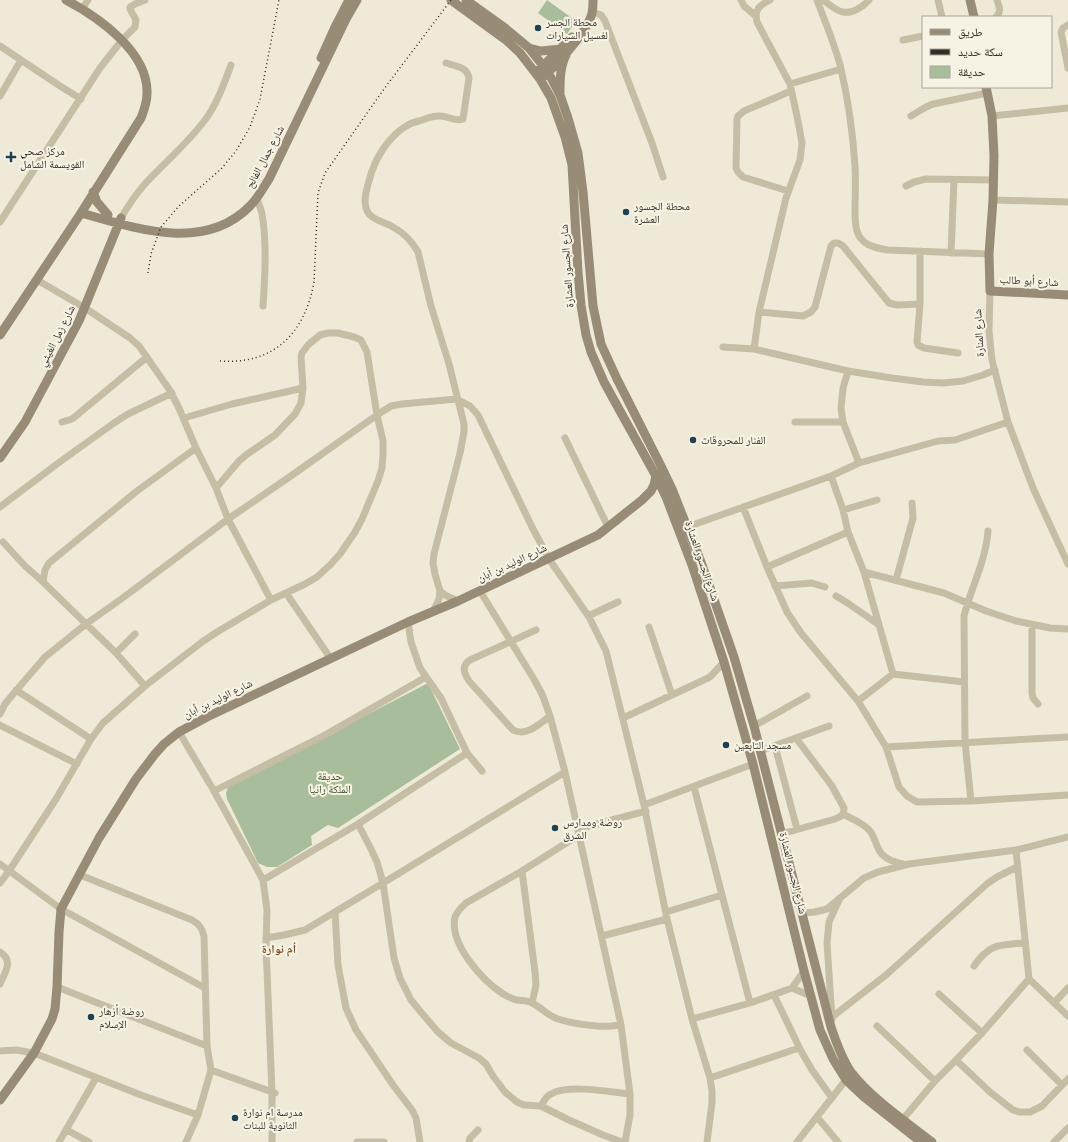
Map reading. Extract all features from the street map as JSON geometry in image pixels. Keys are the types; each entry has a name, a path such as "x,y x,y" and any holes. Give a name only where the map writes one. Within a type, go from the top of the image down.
{"street":[{"path":"0,335 141,118 145,106 147,93 146,82 143,71 134,56 122,40 82,9 66,0"},
{"path":"82,9 88,0"},
{"path":"1,218 81,99 100,68 136,25 136,20 130,7 145,0"},
{"name":"شارع جمال الفالح","path":"82,210 108,215 120,220 161,227 195,228 208,225 231,216 249,202 255,196 266,178 349,0"},
{"name":"شارع جمال الفالح","path":"82,210 158,232 186,234 215,228 232,220 249,208 257,199 270,179 346,19 357,0"},
{"name":"شارع الجسور العشارة","path":"451,0 515,48 537,76 551,98 565,137 572,165 580,292 586,335 597,368 656,476 692,565 724,662 753,764 820,1030 846,1080 864,1097 921,1142"},
{"name":"شارع الجسور العشارة","path":"466,0 505,28 528,48 546,69 560,95 578,153 593,306 602,344 616,379 667,476 701,562 734,657 754,726 831,1027 838,1046 852,1072 876,1098 932,1142"},
{"path":"537,76 546,69 584,30 593,12 592,0"},
{"path":"560,95 560,77 565,50 584,19 592,0"},
{"path":"741,0 744,6 756,16"},
{"path":"754,349 759,312 788,191 800,160 802,143 790,87 757,22 756,11 760,6 770,0"},
{"path":"817,0 841,69 850,118 855,167 855,213 857,231 861,239 875,248 888,250 989,254"},
{"path":"823,0 837,10 844,12 857,9 869,0"},
{"path":"938,0 942,16"},
{"path":"970,0 974,16"},
{"path":"997,0 1000,11 997,16"},
{"path":"593,12 601,15 605,21 652,143 663,177"},
{"path":"1068,25 1063,28 1061,32 1068,68"},
{"path":"902,40 922,36"},
{"path":"0,46 81,99"},
{"path":"528,48 541,51 565,50"},
{"path":"0,96 21,60"},
{"path":"433,612 439,599 440,591 433,563 434,554 460,453 464,424 449,364 431,306 418,252 414,244 406,235 393,226 374,218 369,214 366,208 365,198 369,180 378,158 391,138 398,132 408,125 433,117 441,116 458,120 463,119 469,78 468,74 459,67 446,63"},
{"path":"120,220 135,195 205,120 216,101 231,65"},
{"path":"788,191 743,177 738,172 736,163 738,116 744,111 790,87 841,69"},
{"path":"911,116 933,104 987,90"},
{"name":"شارع المنارة","path":"987,90 992,116 994,156 993,200 989,254 989,331 992,360 1008,422 1033,488 1068,564"},
{"path":"992,116 1068,108"},
{"path":"906,186 919,180 993,180"},
{"path":"951,253 954,180"},
{"path":"93,192 97,202 108,215"},
{"path":"257,199 262,213 265,247 263,306"},
{"path":"993,200 1068,202"},
{"name":"شارع زمل الغيثي","path":"0,458 29,416 85,308 120,220"},
{"path":"759,312 803,316 810,312 815,307 831,246 834,243 838,243 843,246 889,302 897,305 920,304"},
{"path":"920,251 918,345 924,348 958,353"},
{"path":"37,280 85,308 134,340 139,346 172,393 196,448 216,488 228,518 270,600"},
{"name":"شارع أبو طالب","path":"990,291 1068,295"},
{"path":"0,883 56,799 92,739 103,723 112,714 145,686 202,642 270,600 305,584 317,576 331,564 349,541 362,519 382,468 383,442 367,352 360,340 338,333 328,333 320,335 308,345 301,357 303,388 301,403 295,414 275,435 246,454 216,488"},
{"path":"723,347 754,349 848,371 923,382 943,383 963,381 995,370"},
{"path":"62,422 72,419 147,357"},
{"path":"848,371 843,388 841,408 843,422 859,463"},
{"path":"184,418 232,404 303,388"},
{"path":"0,507 60,461 114,423 128,414 172,393"},
{"path":"0,714 5,704 16,690 45,658 86,624 228,518 288,478 377,415 391,406 402,404 457,400 470,406 478,415 549,558 588,616 606,651 645,808 666,916 692,1019 710,1078 712,1103 707,1142"},
{"path":"795,422 843,422"},
{"path":"687,527 831,476 859,463 938,441 955,440 1008,422"},
{"path":"565,438 608,527"},
{"path":"43,582 45,570 49,563 146,484 196,448"},
{"name":"شارع الوليد بن أبان","path":"0,1100 34,1054 53,1015 57,987 59,932 62,909 99,838 136,779 159,749 179,732 207,717 408,622 458,602 598,535 642,500 654,485 656,476"},
{"path":"831,476 843,510 848,532 864,572 893,674"},
{"name":"شارع الوليد بن أبان","path":"642,500 656,495 666,498"},
{"path":"843,510 877,500"},
{"path":"896,580 912,518 912,503"},
{"path":"743,507 787,612 801,633 858,701 886,747 900,788 907,796 917,802 971,801 1068,795"},
{"path":"971,801 965,742 964,616 967,602 987,543 988,531"},
{"path":"767,567 848,532"},
{"path":"3,542 116,653 145,686"},
{"path":"692,565 701,562"},
{"path":"864,572 944,593 1008,619 1032,625 1068,629"},
{"path":"775,586 812,583 825,587"},
{"path":"440,591 458,602"},
{"path":"480,591 542,694 550,716 565,772 621,1025 630,1094 630,1115 625,1142"},
{"path":"286,593 331,658"},
{"path":"836,596 879,625"},
{"path":"588,616 618,602"},
{"path":"408,622 411,642 420,668 441,698 467,753 482,771"},
{"path":"1032,625 1032,693 1033,698 1038,704"},
{"path":"649,627 672,695"},
{"path":"536,630 470,660 464,667 465,674 508,725 518,733 530,730 550,716"},
{"path":"116,653 135,634"},
{"path":"623,718 711,676 724,662"},
{"path":"858,701 893,674 964,682"},
{"path":"214,791 325,735 426,677"},
{"path":"16,690 92,739"},
{"path":"754,726 807,696"},
{"path":"0,725 77,764"},
{"path":"760,751 829,726"},
{"path":"179,732 214,791 263,880 267,910 266,938 277,1142"},
{"path":"886,747 1068,737"},
{"path":"796,738 832,786 844,808 844,814"},
{"path":"775,746 797,829"},
{"path":"263,880 358,824 467,753"},
{"path":"621,1025 598,1026 560,1020 547,1014 532,1003 509,997 498,990 486,980 468,959 459,944 456,934 455,916 466,903 522,871 578,832 645,808 753,764"},
{"path":"266,938 305,930 384,884 565,772"},
{"path":"694,787 750,1003"},
{"path":"781,834 835,819 844,814"},
{"path":"844,814 866,827 874,839 880,853 897,863 909,864"},
{"path":"358,824 374,857 384,884 394,958 400,978 411,1000 438,1032 451,1043 480,1058 510,1098 524,1105 542,1106 569,1120 622,1142"},
{"path":"802,913 827,909 864,878 878,872 909,864 1016,850 1068,837"},
{"path":"1016,850 1029,979 1068,1016"},
{"path":"0,864 62,909 205,988"},
{"path":"832,1017 886,975 988,883 1018,867"},
{"path":"522,871 536,985 532,1003"},
{"path":"80,875 196,922 202,929 204,936 207,1046 211,1070 198,1115 186,1142"},
{"path":"602,936 666,916 722,894"},
{"path":"831,1027 832,1017 827,942 829,922 840,898"},
{"path":"335,912 338,965 346,1008 356,1030 393,1085 412,1110 416,1118 420,1142"},
{"path":"974,966 991,948 1025,943"},
{"path":"0,952 8,961 0,984"},
{"path":"692,1019 750,1003 792,988 804,971"},
{"path":"903,1119 935,1081 982,1033 1029,979"},
{"path":"57,987 207,1046"},
{"path":"792,988 811,996"},
{"path":"1054,1003 1068,988"},
{"path":"938,994 982,1033"},
{"path":"774,995 799,1048 812,1070 832,1098"},
{"path":"877,1026 935,1081"},
{"path":"710,1078 799,1048"},
{"path":"0,1051 16,1050 34,1054 198,1115"},
{"path":"1027,1050 1062,1085"},
{"path":"956,1060 990,1092 1013,1110 1019,1112 1030,1112 1037,1109 1068,1079"},
{"path":"211,1070 274,1092"},
{"path":"797,1142 852,1072"},
{"path":"59,1142 96,1078"},
{"path":"542,1106 550,1094 562,1090 577,1089 630,1094"},
{"path":"272,1142 274,1092"},
{"path":"817,1117 838,1142"},
{"path":"1054,1142 1068,1128"},
{"path":"67,1130 89,1142"},
{"path":"469,1142 470,1138 478,1130"},
{"path":"362,1142 384,1142"}],"green space":[{"path":"547,0 576,21 567,34 538,13"},
{"name":"حديقة الملكة رانيا","path":"428,683 460,749 338,828 328,825 311,836 312,845 277,867 267,867 258,863 227,799 226,793 228,787"}],"railway":[{"path":"148,273 151,254 161,227 179,206 221,169 236,151 250,127 260,99 279,0"},
{"path":"220,361 239,361 256,358 271,351 284,342 295,330 310,300 314,282 318,193 325,173 384,89 451,0"}],"place":[{"name":"محطة الجسر لغسيل السيارات","path":"538,28"},
{"name":"مركز صحي القويسمة الشامل","path":"11,157"},
{"name":"محطة الجسور العشرة","path":"626,212"},
{"name":"الفنار للمحروقات","path":"693,440"},
{"name":"مسجد التابعين","path":"726,745"},
{"name":"روضة ومدارس الشرق","path":"555,828"},
{"name":"روضة أزهار الإسلام","path":"91,1017"},
{"name":"مدرسة ام نوارة الثانوية للبنات","path":"235,1118"}],"district":[{"name":"أم نوارة","path":"279,949"}]}
